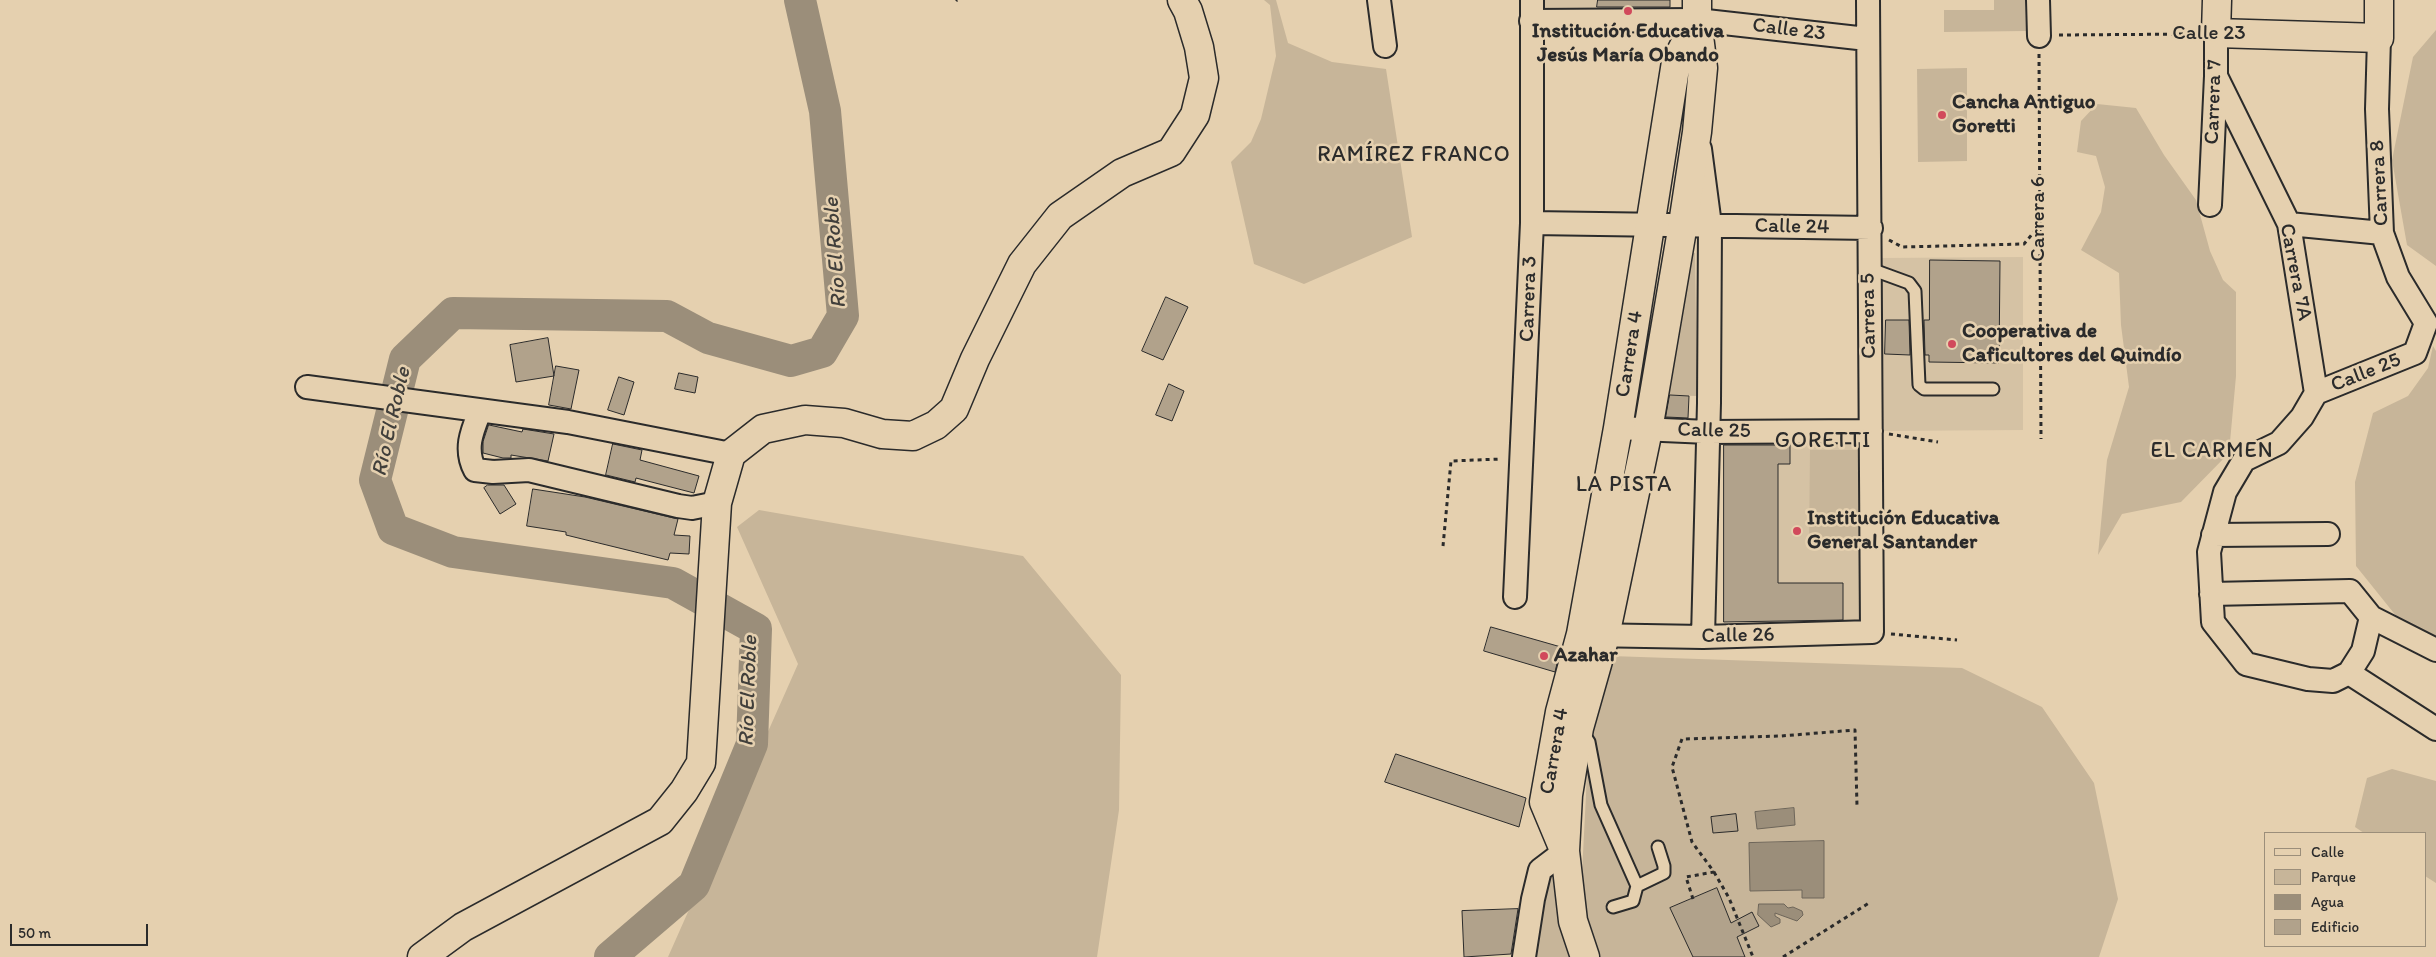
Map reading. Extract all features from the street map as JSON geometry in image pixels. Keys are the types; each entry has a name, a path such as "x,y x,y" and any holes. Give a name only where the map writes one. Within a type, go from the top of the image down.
{"main road":[{"path":"422,957 463,927 660,821 684,791 701,763 717,503 731,454 763,429 804,420 844,423 882,434 913,436 936,425 954,409 975,359 1022,264 1060,216 1122,173 1171,152 1195,115 1204,78 1199,47 1188,11 1182,0"},
{"name":"Carrera 7","path":"2216,33 2217,0"},
{"name":"Carrera 8","path":"2378,0 2378,38"},
{"name":"Carrera 4","path":"1565,851 1544,802 1560,712 1593,635 1648,430 1697,132 1703,68 1697,10"},
{"name":"Carrera 4","path":"1565,851 1568,795 1593,635 1618,428 1676,62 1697,10"},
{"name":"Calle 23","path":"2216,33 2378,38"},
{"path":"1565,851 1573,920 1585,957"}],"street":[{"path":"1379,0 1385,46"},
{"name":"Carrera 5","path":"1868,0 1870,228 1868,268 1872,632"},
{"path":"2038,0 2039,36"},
{"name":"Calle 23","path":"1532,10 1697,10 1867,39"},
{"name":"Carrera 3","path":"1515,597 1532,223 1532,10"},
{"name":"Carrera 7","path":"2210,205 2216,33"},
{"name":"Carrera 8","path":"2378,38 2377,109 2382,233 2398,277 2426,323 2415,353"},
{"name":"Carrera 7A","path":"2216,76 2289,224 2316,394"},
{"name":"Carrera 4","path":"1697,132 1710,225 1708,432 1703,638"},
{"name":"Calle 24","path":"1532,223 1870,228"},
{"path":"2289,224 2382,233"},
{"path":"2398,277 2436,310"},
{"name":"Calle 25","path":"2316,394 2415,353"},
{"path":"307,387 356,392 442,407 568,422 731,454"},
{"path":"2316,394 2302,417 2279,443 2244,460 2225,492 2209,552 2213,622 2246,664 2308,679 2333,680 2349,673 2363,650 2371,617"},
{"path":"480,411 469,438 469,459 475,470 493,472 529,470 692,508 717,503"},
{"name":"Calle 25","path":"1618,428 1708,432 1871,431"},
{"path":"2213,535 2328,534"},
{"path":"2211,594 2350,591 2371,617 2436,650"},
{"name":"Calle 26","path":"1593,635 1703,638 1872,632"},
{"path":"2349,673 2436,729"},
{"path":"1524,957 1532,899 1540,870 1565,851"}],"lane":[{"path":"1868,268 1909,283 1915,291 1920,385 1924,389 1993,389"},
{"path":"1579,728 1589,742 1601,804 1637,886 1633,901 1613,906"},
{"path":"1637,886 1664,873 1664,866 1658,847"}],"path":[{"name":"Calle 23","path":"2039,36 2216,33"},
{"name":"Carrera 6","path":"2039,36 2038,226 2041,439"},
{"path":"1870,228 1902,247 2024,244 2038,226"},
{"path":"1871,431 1938,442"},
{"path":"1443,546 1451,461 1522,458"},
{"path":"1872,632 1957,640"},
{"path":"1753,957 1729,898 1714,872 1692,842 1672,767 1682,739 1780,736 1855,730 1857,806"},
{"path":"1780,736 1780,743"},
{"path":"1693,899 1686,877 1714,872"},
{"path":"1783,957 1869,903"}],"shaded area":[{"name":"Institución Educativa Jesús María Obando","path":"1541,0 1670,0 1669,16 1540,8"},
{"name":"Cooperativa de Caficultores del Quindío","path":"2023,257 2023,430 1882,431 1882,258"},
{"name":"Institución Educativa General Santander","path":"1724,441 1871,441 1870,622 1724,622"}],"green space":[{"path":"1264,0 1276,0 1288,43 1332,62 1386,69 1412,237 1304,284 1254,264 1231,162 1251,142 1261,119 1276,56 1270,5"},
{"path":"1994,0 2025,0 2026,31 1944,32 1944,10 1994,10"},
{"path":"2436,30 2436,266 2407,245 2392,160 2413,57"},
{"name":"Cancha Antiguo Goretti","path":"1967,68 1967,161 1918,162 1917,69"},
{"path":"2097,104 2136,108 2164,155 2196,200 2210,251 2223,280 2236,292 2236,376 2229,453 2181,502 2122,514 2098,555 2107,460 2129,387 2121,325 2119,273 2081,250 2101,212 2105,187 2096,156 2077,152 2081,121"},
{"path":"1685,252 1695,253 1697,396 1663,395"},
{"path":"2433,346 2436,351 2436,637 2401,622 2356,566 2355,482 2373,413 2408,396 2428,368"},
{"path":"1810,450 1865,450 1865,546 1809,546"},
{"path":"759,510 1023,556 1121,675 1119,810 1097,957 668,957 798,664 737,527"},
{"path":"1611,656 1962,668 2042,707 2094,783 2118,899 2099,957 1597,957 1586,920 1582,873 1587,762"},
{"path":"2392,769 2436,781 2436,883 2426,877 2426,832 2362,832 2355,827 2367,778"},
{"path":"1552,871 1561,922 1571,957 1532,957 1545,876"}],"water":[{"path":"1794,808 1795,825 1757,829 1755,812"},
{"path":"1824,841 1824,898 1802,898 1802,890 1750,891 1749,843"},
{"path":"1759,904 1784,904 1788,908 1793,907 1802,911 1803,915 1797,921 1775,913 1775,916 1780,919 1780,923 1771,927 1758,915"}],"building":[{"path":"1598,0 1670,0 1670,7 1597,7"},
{"path":"1930,260 2000,261 1999,363 1929,362 1929,355 1925,355 1924,320 1929,320"},
{"path":"1166,297 1188,307 1163,360 1142,351"},
{"path":"1886,320 1909,320 1910,355 1885,354"},
{"path":"548,338 554,376 516,382 510,345"},
{"path":"556,366 579,370 571,409 549,405"},
{"path":"679,373 698,377 695,393 675,389"},
{"path":"619,377 634,382 624,415 608,410"},
{"path":"1169,384 1184,391 1172,421 1156,415"},
{"path":"1670,395 1689,396 1688,418 1666,417"},
{"path":"489,425 522,432 523,429 554,434 548,461 511,455 511,458 503,458 483,453 483,442"},
{"path":"613,444 642,450 640,460 699,476 694,493 636,478 635,482 606,475"},
{"path":"1724,445 1790,445 1790,464 1778,464 1778,583 1843,583 1843,620 1724,622"},
{"path":"488,485 504,485 516,504 500,514 484,488"},
{"path":"533,489 585,497 678,519 674,535 690,536 689,554 670,553 668,560 566,535 566,532 527,526"},
{"path":"1491,627 1561,647 1555,672 1484,651"},
{"path":"1396,754 1526,798 1519,827 1385,782"},
{"path":"1736,814 1738,831 1713,833 1711,817"},
{"path":"1717,888 1731,923 1752,912 1759,926 1737,937 1745,957 1693,957 1670,908"},
{"path":"1518,909 1511,954 1464,957 1462,911"}],"waterway":[{"name":"Río El Roble","path":"610,957 694,885 752,744 756,629 673,583 453,552 393,529 375,480 405,359 453,313 667,316 708,338 791,361 822,352 843,316 825,111 800,0"}],"place":[{"name":"Institución Educativa Jesús María Obando","path":"1628,11"},
{"name":"Cancha Antiguo Goretti","path":"1942,115"},
{"name":"Cooperativa de Caficultores del Quindío","path":"1952,344"},
{"name":"Institución Educativa General Santander","path":"1797,531"},
{"name":"Azahar","path":"1544,656"}],"district":[{"name":"RAMÍREZ FRANCO","path":"1414,155"},
{"name":"GORETTI","path":"1823,441"},
{"name":"EL CARMEN","path":"2212,451"},
{"name":"LA PISTA","path":"1624,485"}]}
